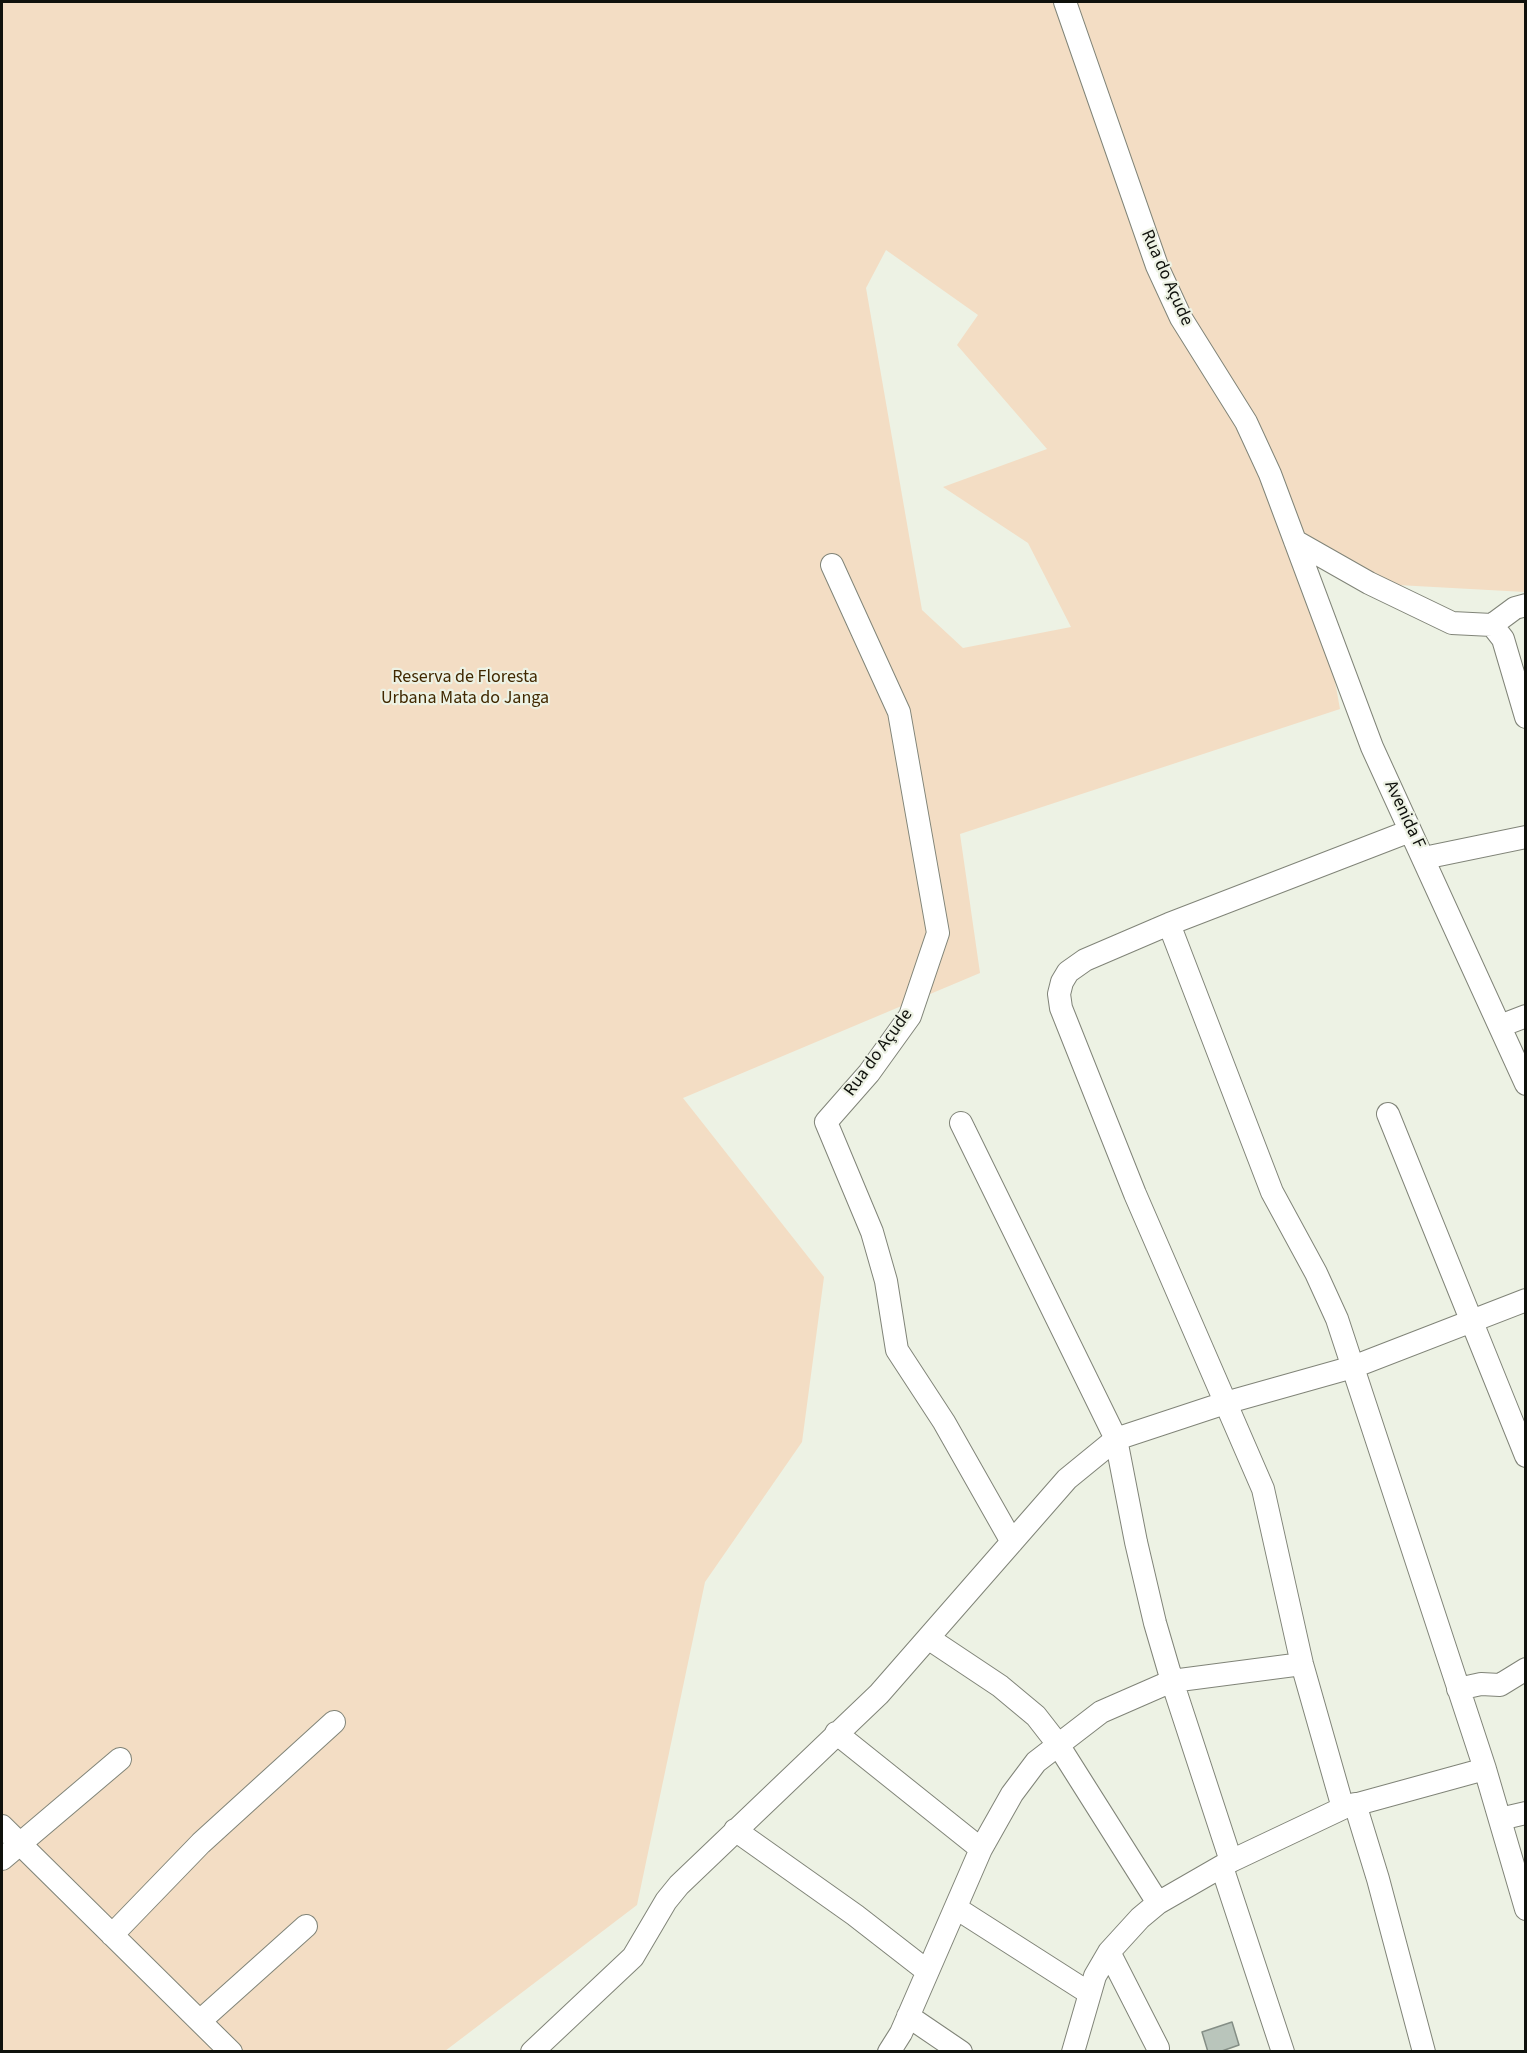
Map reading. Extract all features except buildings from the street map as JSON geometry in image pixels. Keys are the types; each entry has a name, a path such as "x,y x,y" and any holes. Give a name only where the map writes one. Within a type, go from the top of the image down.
{"street":[{"name":"Rua do Açude","path":"1065,2 1156,266 1182,318 1246,422 1270,474 1295,541"},
{"path":"1295,541 1369,583 1452,624 1492,625 1515,608 1526,605"},
{"name":"Avenida F","path":"1295,541 1372,747 1526,1084"},
{"name":"Rua do Açude","path":"832,565 899,712 938,933 910,1016 869,1072 826,1122 872,1232 886,1281 897,1350 944,1422 1012,1542"},
{"path":"1492,625 1503,639 1526,717"},
{"path":"1410,831 1169,924 1085,960 1068,972 1059,994 1061,1008 1136,1194 1263,1490 1302,1664 1349,1806 1378,1879 1424,2052"},
{"path":"1424,858 1526,837"},
{"path":"1169,924 1272,1192 1316,1273 1337,1319 1485,1769 1526,1909"},
{"path":"1500,1026 1526,1016"},
{"path":"1388,1114 1526,1456"},
{"path":"961,1123 1116,1439 1136,1542 1172,1681 1283,2052"},
{"path":"532,2052 633,1957 666,1901 679,1885 879,1694 1067,1479 1116,1439 1225,1403 1353,1367 1526,1300"},
{"path":"928,1638 1000,1686 1036,1716 1057,1743 1158,1904"},
{"path":"889,2052 908,2016 981,1849 1012,1794 1036,1762 1057,1743 1101,1712 1172,1681 1302,1664"},
{"path":"1458,1689 1481,1684 1500,1685 1526,1668"},
{"path":"112,1935 201,1843 334,1722"},
{"path":"836,1733 981,1849"},
{"path":"2,1859 120,1759"},
{"path":"1073,2052 1095,1976 1109,1952 1140,1918 1158,1904 1227,1864 1349,1806 1485,1769"},
{"path":"1500,1819 1526,1813"},
{"path":"2,1826 231,2052"},
{"path":"735,1830 855,1915 927,1971"},
{"path":"956,1908 1089,1993"},
{"path":"200,2021 306,1926"},
{"path":"1109,1952 1158,2048"},
{"path":"908,2016 961,2052"}],"green space":[{"name":"Reserva de Floresta Urbana Mata do Janga","path":"2,2 1525,2 1525,592 1361,583 1311,548 1340,709 960,834 980,973 683,1098 824,1277 802,1442 705,1582 637,1905 445,2051 2,2051","holes":["886,250 978,315 957,345 1047,449 943,487 1028,543 1071,627 963,648 922,610 866,288"]}]}
